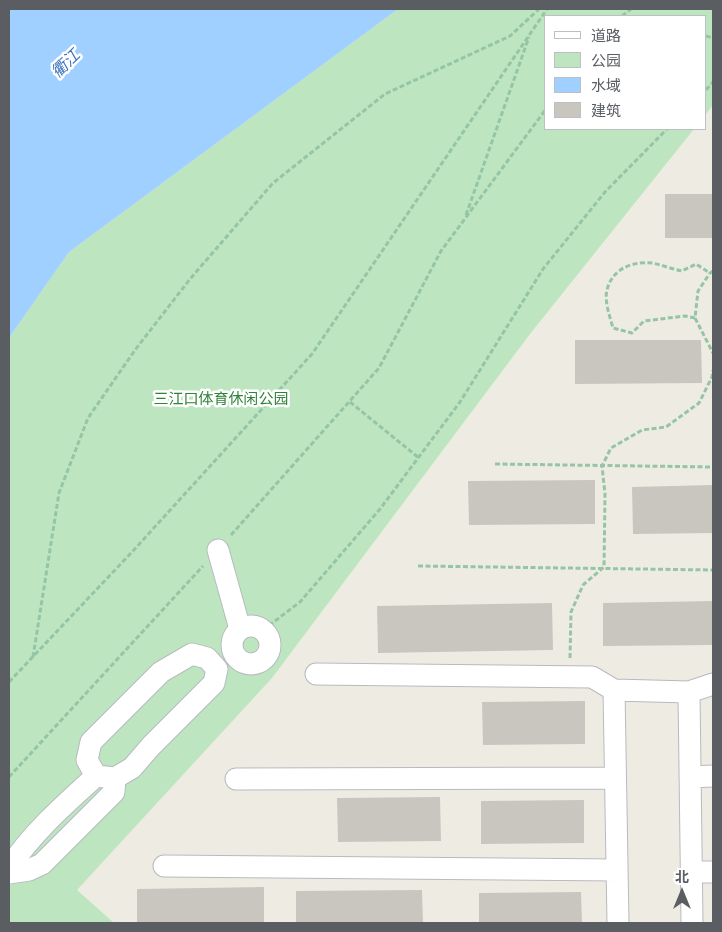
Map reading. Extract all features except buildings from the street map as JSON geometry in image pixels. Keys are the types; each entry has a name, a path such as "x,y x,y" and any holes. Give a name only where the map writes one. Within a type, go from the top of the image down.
{"street":[{"path":"218,550 240,630"},
{"path":"252,626 263,630 270,646 265,657 260,661 248,664 237,658 234,652 233,640 240,630 252,626"},
{"path":"9,868 19,853 65,804 106,777 132,768 151,746 214,683 217,669 234,652"},
{"path":"9,873 29,870 42,864 114,792 106,777 87,760 91,742 161,672 192,654 207,658 217,669"},
{"path":"316,674 592,677 614,690 689,692 713,684"},
{"path":"614,690 618,923"},
{"path":"689,692 692,923"},
{"path":"690,777 713,776"},
{"path":"236,778 616,778"},
{"path":"164,866 617,870"},
{"path":"691,872 713,872"}],"path":[{"path":"33,657 59,493 88,418 136,350 190,279 273,183 385,94 510,36 539,9"},
{"path":"9,682 132,552 312,354 547,9"},
{"path":"464,220 531,33"},
{"path":"9,777 218,550 379,368 441,251 544,112"},
{"path":"263,630 300,602 380,509 460,402 543,269 605,192 666,130"},
{"path":"695,318 685,316 644,321 632,333 613,328 609,314 607,291 615,274 633,263 653,264 682,271 696,264 712,272 698,291 695,318 713,353"},
{"path":"604,568 605,494 602,466 611,448 642,430 666,427 699,403 712,377 713,370"},
{"path":"350,402 419,458"},
{"path":"495,464 713,467"},
{"path":"418,566 713,570"},
{"path":"570,677 571,612 583,585 604,568"}],"green space":[{"name":"三江口体育休闲公园","path":"398,9 713,9 713,105 707,113 707,15 544,15 544,130 693,130 530,334 272,678 77,890 114,923 9,923 9,338 69,252"}],"water":[{"name":"衢江","path":"9,9 398,9 69,252 9,338"}]}
